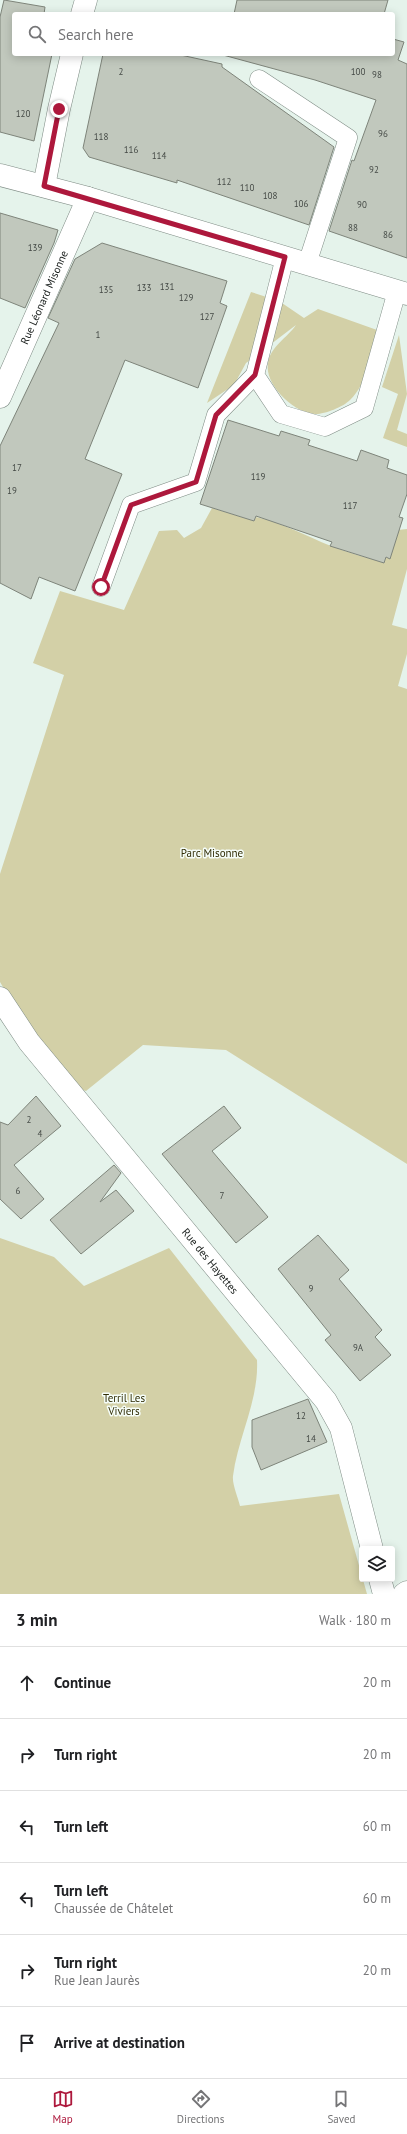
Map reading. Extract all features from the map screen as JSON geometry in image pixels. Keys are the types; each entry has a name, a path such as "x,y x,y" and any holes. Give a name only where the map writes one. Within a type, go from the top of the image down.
{"street":[{"path":"83,12 86,0"},
{"path":"44,186 59,109 72,56"},
{"path":"0,175 88,198 402,293"},
{"name":"Rue Léonard Misonne","path":"0,397 88,198"},
{"name":"Rue des Hayettes","path":"0,998 29,1042 326,1401 341,1428 371,1546"},
{"path":"381,1582 384,1594"}],"lane":[{"path":"259,79 348,138 307,264"},
{"path":"101,587 131,505 196,482 216,415 255,375 285,257"},
{"path":"255,375 281,414 325,427 364,408 402,293"}],"green space":[{"path":"251,292 279,301 304,318 318,309 377,330 371,358 365,376 356,393 350,400 334,410 316,414 308,413 291,404 276,389 268,372 269,357 296,325 246,363 234,385 207,403"},
{"path":"399,335 407,394 397,430 407,434 407,447 383,438 398,394 382,387"},
{"name":"Parc Misonne","path":"212,508 254,521 256,517 285,526 337,548 384,563 386,558 390,558 398,530 407,529 407,569 392,625 407,629 407,654 398,686 407,689 407,1164 226,1050 143,1045 86,1091 76,1088 25,1024 0,982 0,874 64,675 33,663 60,591 124,610 159,531 177,530 184,538 201,528"},
{"name":"Terril Les Viviers","path":"0,1238 54,1257 84,1286 169,1248 257,1360 255,1390 239,1447 233,1476 234,1487 240,1506 339,1494 359,1565 359,1582 364,1582 367,1594 0,1594"}],"building":[{"path":"4,0 45,7 44,12 12,12 12,56 52,56 34,141 0,132 0,17"},
{"path":"237,0 388,0 385,12 234,12"},
{"path":"395,40 404,42 398,60 407,64 407,258 329,231 352,160 354,161 376,100 315,80 227,56 395,56"},
{"path":"103,56 185,56 222,64 222,67 334,147 309,225 177,180 177,183 89,157 83,148"},
{"path":"0,213 58,230 54,243 25,308 0,298"},
{"path":"102,243 227,281 220,303 227,306 198,388 125,360 85,459 122,474 75,591 39,577 31,599 0,583 0,446 59,323 48,318 75,259"},
{"path":"228,420 279,436 281,431 310,440 308,445 357,461 361,450 389,460 387,468 407,475 407,494 399,517 403,518 390,559 386,557 384,563 330,546 332,542 256,516 254,521 200,504"},
{"path":"36,1096 61,1126 14,1165 44,1199 21,1219 0,1199 0,1122 8,1125"},
{"path":"224,1106 241,1128 212,1151 268,1217 236,1243 162,1154"},
{"path":"114,1165 121,1173 100,1202 116,1190 134,1211 81,1254 50,1220"},
{"path":"318,1235 349,1270 339,1279 382,1330 375,1337 391,1355 360,1381 325,1340 331,1335 278,1269"},
{"path":"308,1399 327,1442 261,1470 252,1447 252,1420"}],"route":[{"path":"59,109 44,186 285,257 255,375 216,415 196,482 131,505 101,587"}]}
